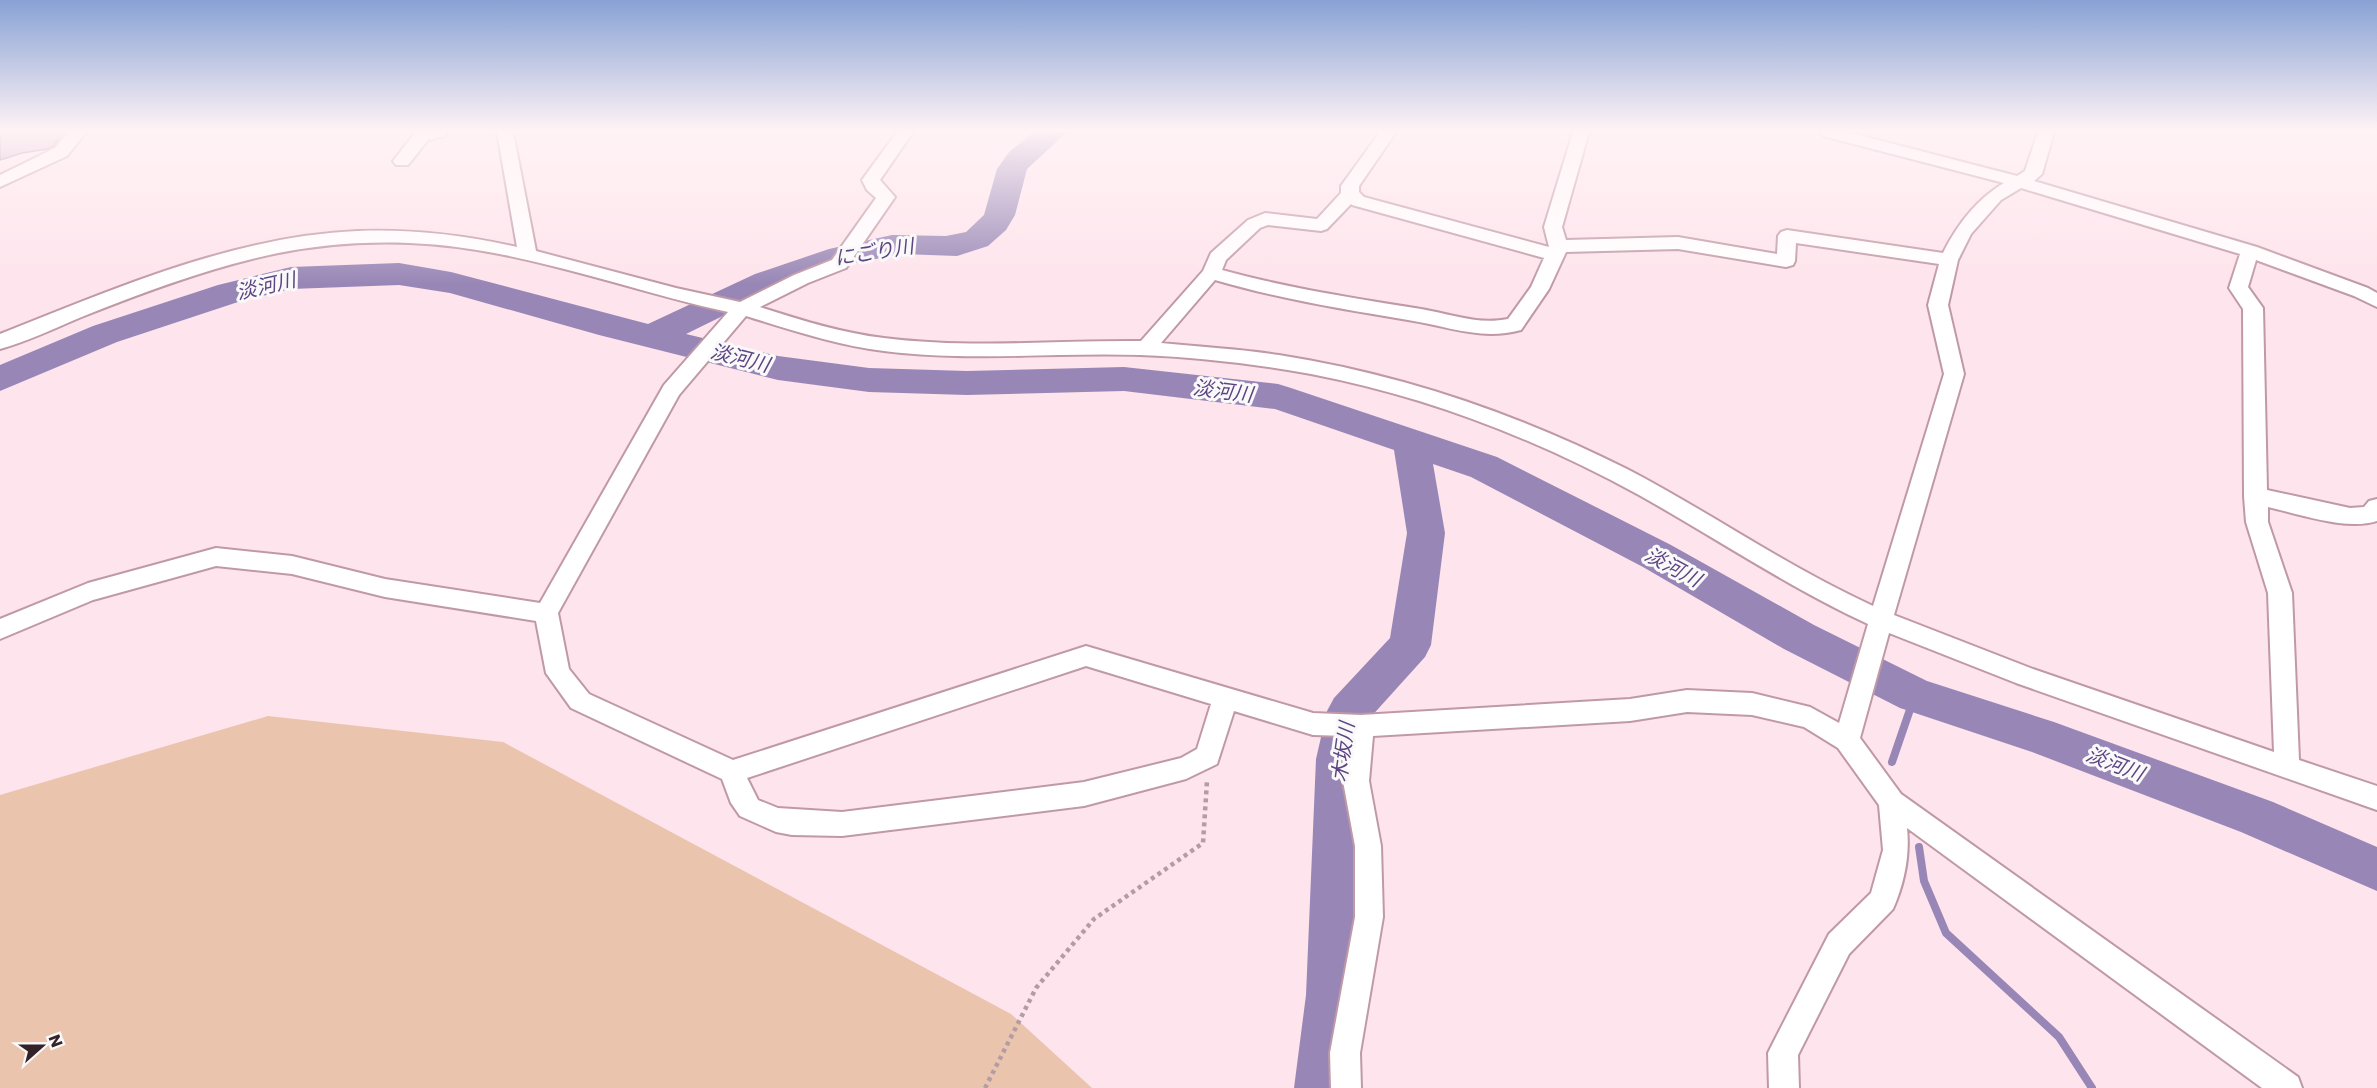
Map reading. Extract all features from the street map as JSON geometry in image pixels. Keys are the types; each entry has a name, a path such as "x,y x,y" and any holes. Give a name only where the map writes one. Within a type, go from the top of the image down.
{"street":[{"path":"515,183 527,254"},
{"path":"872,183 886,197 867,227 848,248 839,264 801,279 741,309 671,390 546,613 558,673 580,701 732,772 1086,656 1314,724 1361,726 1630,710 1687,701 1752,704 1810,718 1848,734 1892,802 2287,1088"},
{"path":"1146,348 1211,273 1218,257 1254,224 1265,219 1276,219 1321,225 1350,194 1352,183"},
{"path":"1211,273 1275,291 1430,317 1453,325 1494,329 1514,325 1540,289 1557,250 1552,227 1566,183"},
{"path":"1848,734 1954,374 1938,305 1949,260 1963,232 1995,196 2019,183"},
{"path":"2023,183 2250,252 2372,294"},
{"path":"1350,194 1358,201 1557,250 1678,243 1786,261 1787,237 1949,260"},
{"path":"0,342 156,281 268,249 359,238 403,237 451,241 527,254 851,339 905,347 1082,350 1146,348 1219,353 1307,366 1444,401 1574,453 1668,501 1824,593 1880,621 1952,651 2377,798"},
{"path":"2250,252 2238,288 2253,308 2255,496 2257,522 2280,593 2286,768"},
{"path":"2255,496 2350,516 2370,515 2377,507"},
{"path":"0,629 88,592 216,557 292,565 384,588 546,613"},
{"path":"732,772 740,795 749,808 776,820 792,823 842,824 1084,794 1186,768 1208,756 1225,698"},
{"path":"1346,1088 1345,1053 1369,917 1368,846 1356,781 1361,726"},
{"path":"1784,1088 1783,1053 1839,944 1883,900 1896,850 1892,802"}],"path":[{"path":"985,1088 1036,988 1094,919 1203,843 1208,756"}],"shaded area":[{"path":"268,716 503,742 1011,1014 1092,1088 0,1088 0,795"}],"waterway":[{"name":"にごり川","path":"651,337 766,282 816,263 892,245 957,246 968,243 988,231 995,223 1000,215 1006,183"},
{"name":"淡河川","path":"0,379 105,334 230,293 291,278 399,274 451,283 651,337"},
{"name":"淡河川","path":"651,337 778,368 869,380 967,383 1124,379 1278,397 1411,442"},
{"name":"木坂川","path":"1320,1088 1331,995 1338,759 1349,711 1410,645 1426,533 1411,442"},
{"name":"淡河川","path":"1411,442 1484,467 1657,556 1799,637 1915,695 2039,735 2257,817 2377,869"},
{"path":"1892,762 1915,695"},
{"path":"1919,847 1924,881 1946,933 2059,1037 2092,1088"}]}
